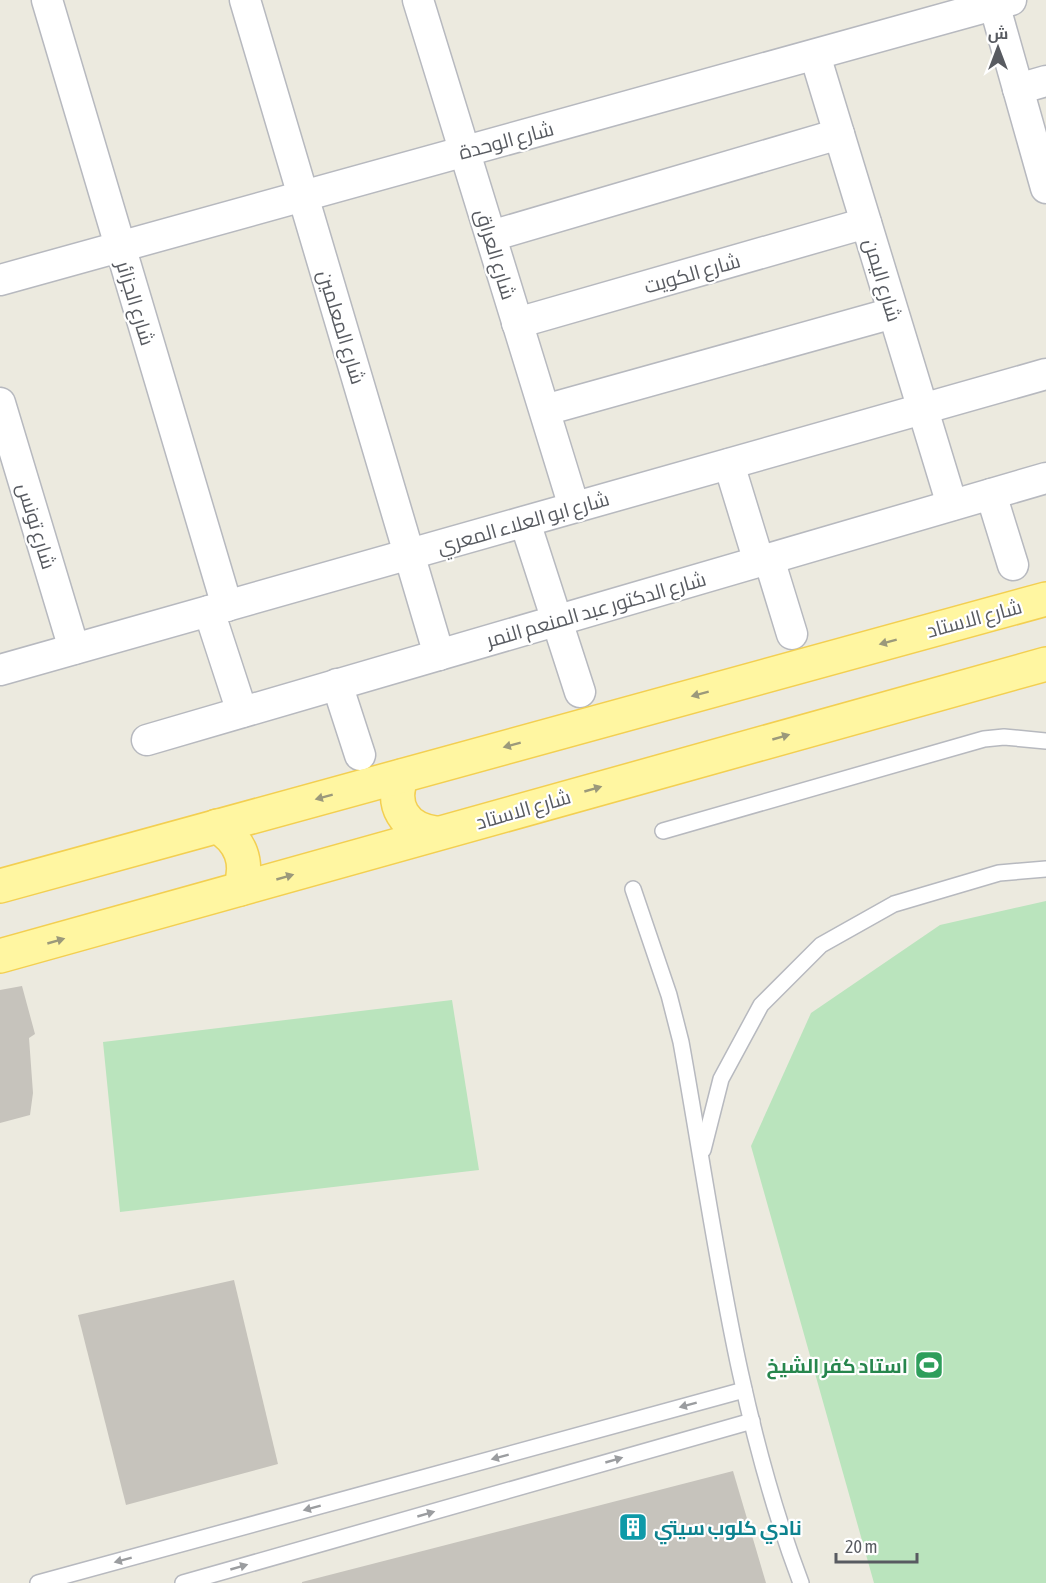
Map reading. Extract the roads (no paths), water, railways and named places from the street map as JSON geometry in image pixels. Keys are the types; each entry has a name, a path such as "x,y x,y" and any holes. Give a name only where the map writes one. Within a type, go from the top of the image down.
{"main road":[{"name":"شارع الاستاد","path":"0,886 1046,598"},
{"name":"شارع الاستاد","path":"0,956 1046,664"},
{"path":"402,776 396,788 396,802 401,814 410,825 422,831 436,833"},
{"path":"217,826 228,833 242,853 245,865 240,889"}],"street":[{"name":"شارع الجزائر","path":"47,0 119,247 218,608 242,712"},
{"name":"شارع المعلمين","path":"245,0 440,655"},
{"name":"شارع العراق","path":"418,0 574,507"},
{"name":"شارع الوحدة","path":"0,280 1000,2"},
{"path":"1000,2 1032,85 1046,188"},
{"name":"شارع اليمن","path":"815,55 952,506"},
{"path":"490,236 839,134"},
{"name":"شارع الكويت","path":"517,323 866,223"},
{"path":"545,410 893,313"},
{"name":"شارع ابو العلاء المعري","path":"0,670 1046,374"},
{"name":"شارع تونس","path":"0,403 5,440 74,649"},
{"path":"729,464 792,634"},
{"name":"شارع الدكتور عبد المنعم النمر","path":"147,740 1046,478"},
{"path":"991,494 1013,565"},
{"path":"525,522 580,692"},
{"path":"337,684 360,755"}],"lane":[{"path":"663,831 984,739 1004,737 1046,741"},
{"path":"702,1156 721,1079 761,1005 821,945 894,904 999,873 1046,869"},
{"path":"633,889 674,1014 702,1156 723,1298 744,1390 783,1536 801,1583"},
{"path":"38,1583 744,1390"},
{"path":"183,1583 752,1421"}],"place":[{"name":"استاد كفر الشيخ","path":"929,1365"},
{"name":"نادي كلوب سيتي","path":"633,1527"}]}
